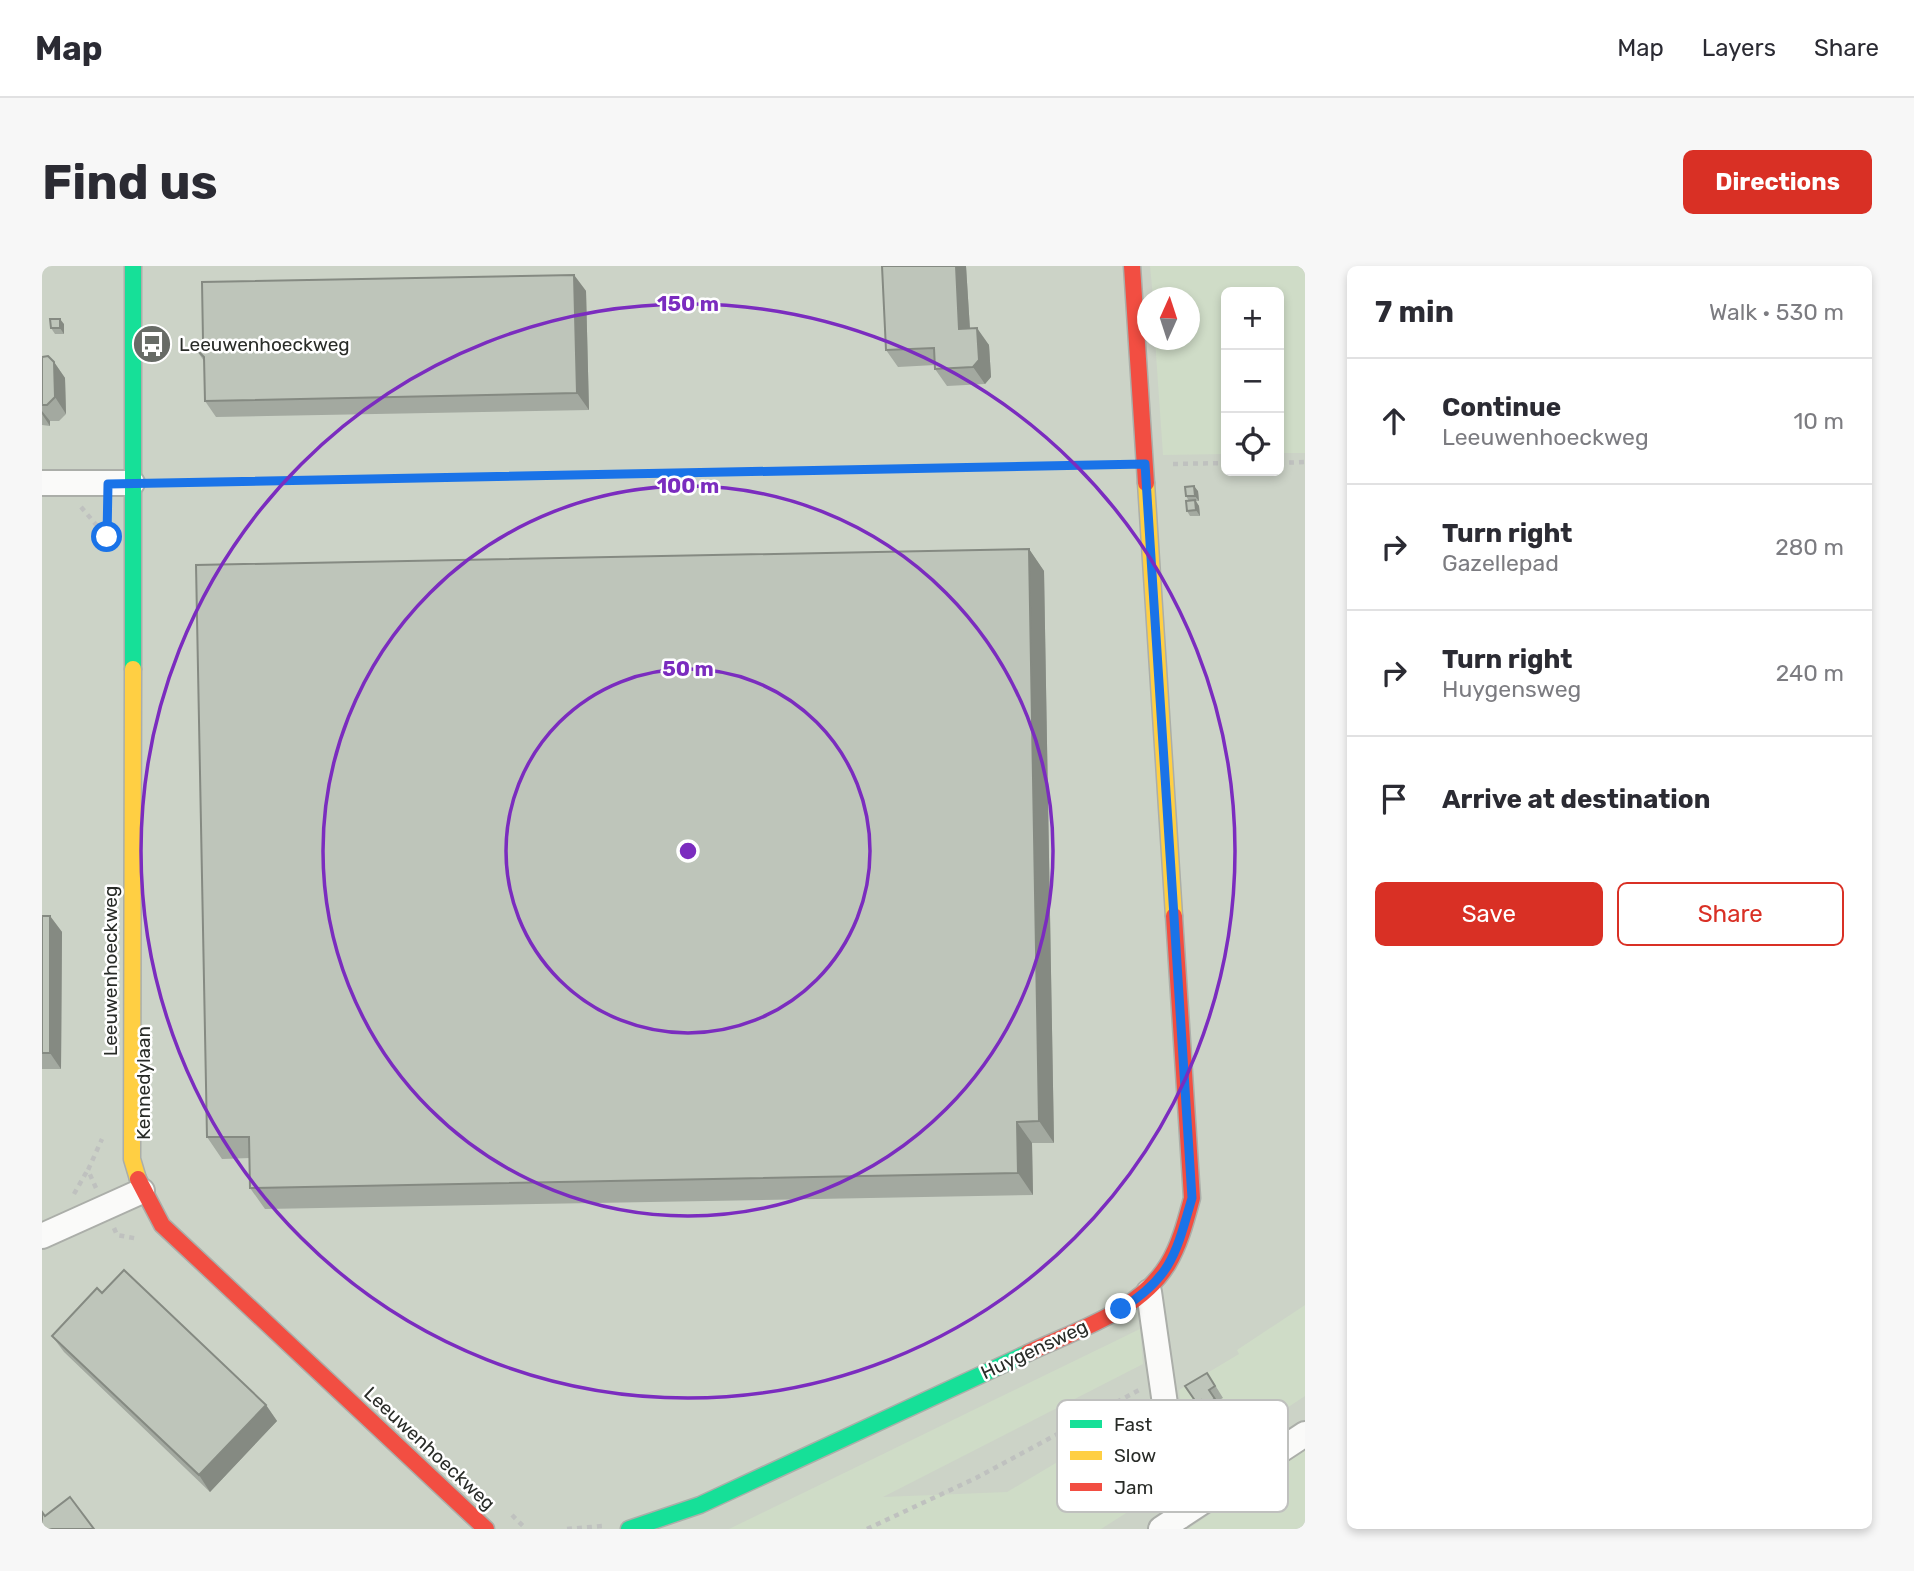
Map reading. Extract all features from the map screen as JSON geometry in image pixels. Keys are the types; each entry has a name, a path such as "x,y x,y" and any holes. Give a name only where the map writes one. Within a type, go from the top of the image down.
{"street":[{"name":"Leeuwenhoeckweg","path":"133,266 132,1159 142,1191 162,1225 486,1529"},
{"name":"Huygensweg","path":"629,1529 699,1505 1121,1309 1149,1292 1163,1275 1177,1247 1192,1198 1132,266"},
{"path":"51,483 132,484"},
{"path":"42,1236 142,1191"},
{"path":"1149,1292 1163,1400"},
{"path":"1288,1445 1305,1434"},
{"name":"Huygensweg","path":"667,1529 699,1505"},
{"path":"1171,1522 1186,1512"}],"path":[{"path":"1284,463 1305,462"},
{"path":"132,484 1221,463"},
{"path":"51,483 107,537 107,523"},
{"path":"103,1137 88,1170 117,1235 149,1241"},
{"path":"1120,1400 1161,1378"},
{"path":"867,1529 976,1478 1057,1434"},
{"path":"506,1510 526,1529"}],"shaded area":[{"path":"42,266 1305,266 1305,1529 42,1529"}],"green space":[{"path":"1150,266 1305,266 1305,453 1284,453 1284,287 1221,287 1221,454 1163,455 1156,350 1200,350 1200,287 1152,287"},
{"path":"1305,1305 1305,1396 1288,1407 1288,1400 1180,1400 1179,1390 1239,1354 1237,1350"},
{"path":"1140,1329 1143,1364 1073,1400 1057,1400 1057,1408 883,1497 1007,1492 1057,1462 1057,1512 1128,1512 1101,1529 729,1529"},
{"path":"1305,1450 1305,1529 1188,1529 1213,1512 1288,1512 1288,1461"}],"building":[{"path":"882,266 956,266 959,329 977,328 979,360 973,367 935,369 934,348 886,350"},
{"path":"574,275 577,393 205,401 204,357 195,348 203,340 202,282"},
{"path":"50,319 60,319 60,328 51,328"},
{"path":"48,356 54,362 55,397 47,405 42,405 42,357"},
{"path":"1194,486 1195,496 1186,496 1185,487"},
{"path":"1195,500 1196,510 1187,511 1186,501"},
{"path":"1029,549 1039,1121 1017,1122 1018,1173 250,1188 249,1137 207,1137 196,565"},
{"path":"42,916 50,916 50,1053 42,1053"},
{"path":"124,1270 266,1405 199,1475 52,1336 97,1288 102,1293"},
{"path":"1207,1373 1215,1386 1209,1390 1215,1399 1195,1400 1185,1386"},
{"path":"70,1497 94,1529 42,1529 42,1512 45,1516"}],"traffic: fast":[{"path":"133,266 133,669"},
{"path":"629,1529 700,1505 1028,1353"}],"traffic: slow":[{"path":"1146,483 1174,916"},
{"path":"133,669 132,1159 138,1179"}],"traffic: jam":[{"path":"1132,266 1146,483"},
{"path":"1028,1353 1105,1318 1141,1295 1156,1281 1168,1264 1182,1232 1192,1198 1174,916"},
{"path":"138,1179 162,1225 486,1529"}],"place":[{"name":"Leeuwenhoeckweg","path":"152,344"}],"route":[{"path":"107,537 108,484 1145,464 1192,1198 1177,1247 1163,1275 1149,1292 1121,1309"}]}
